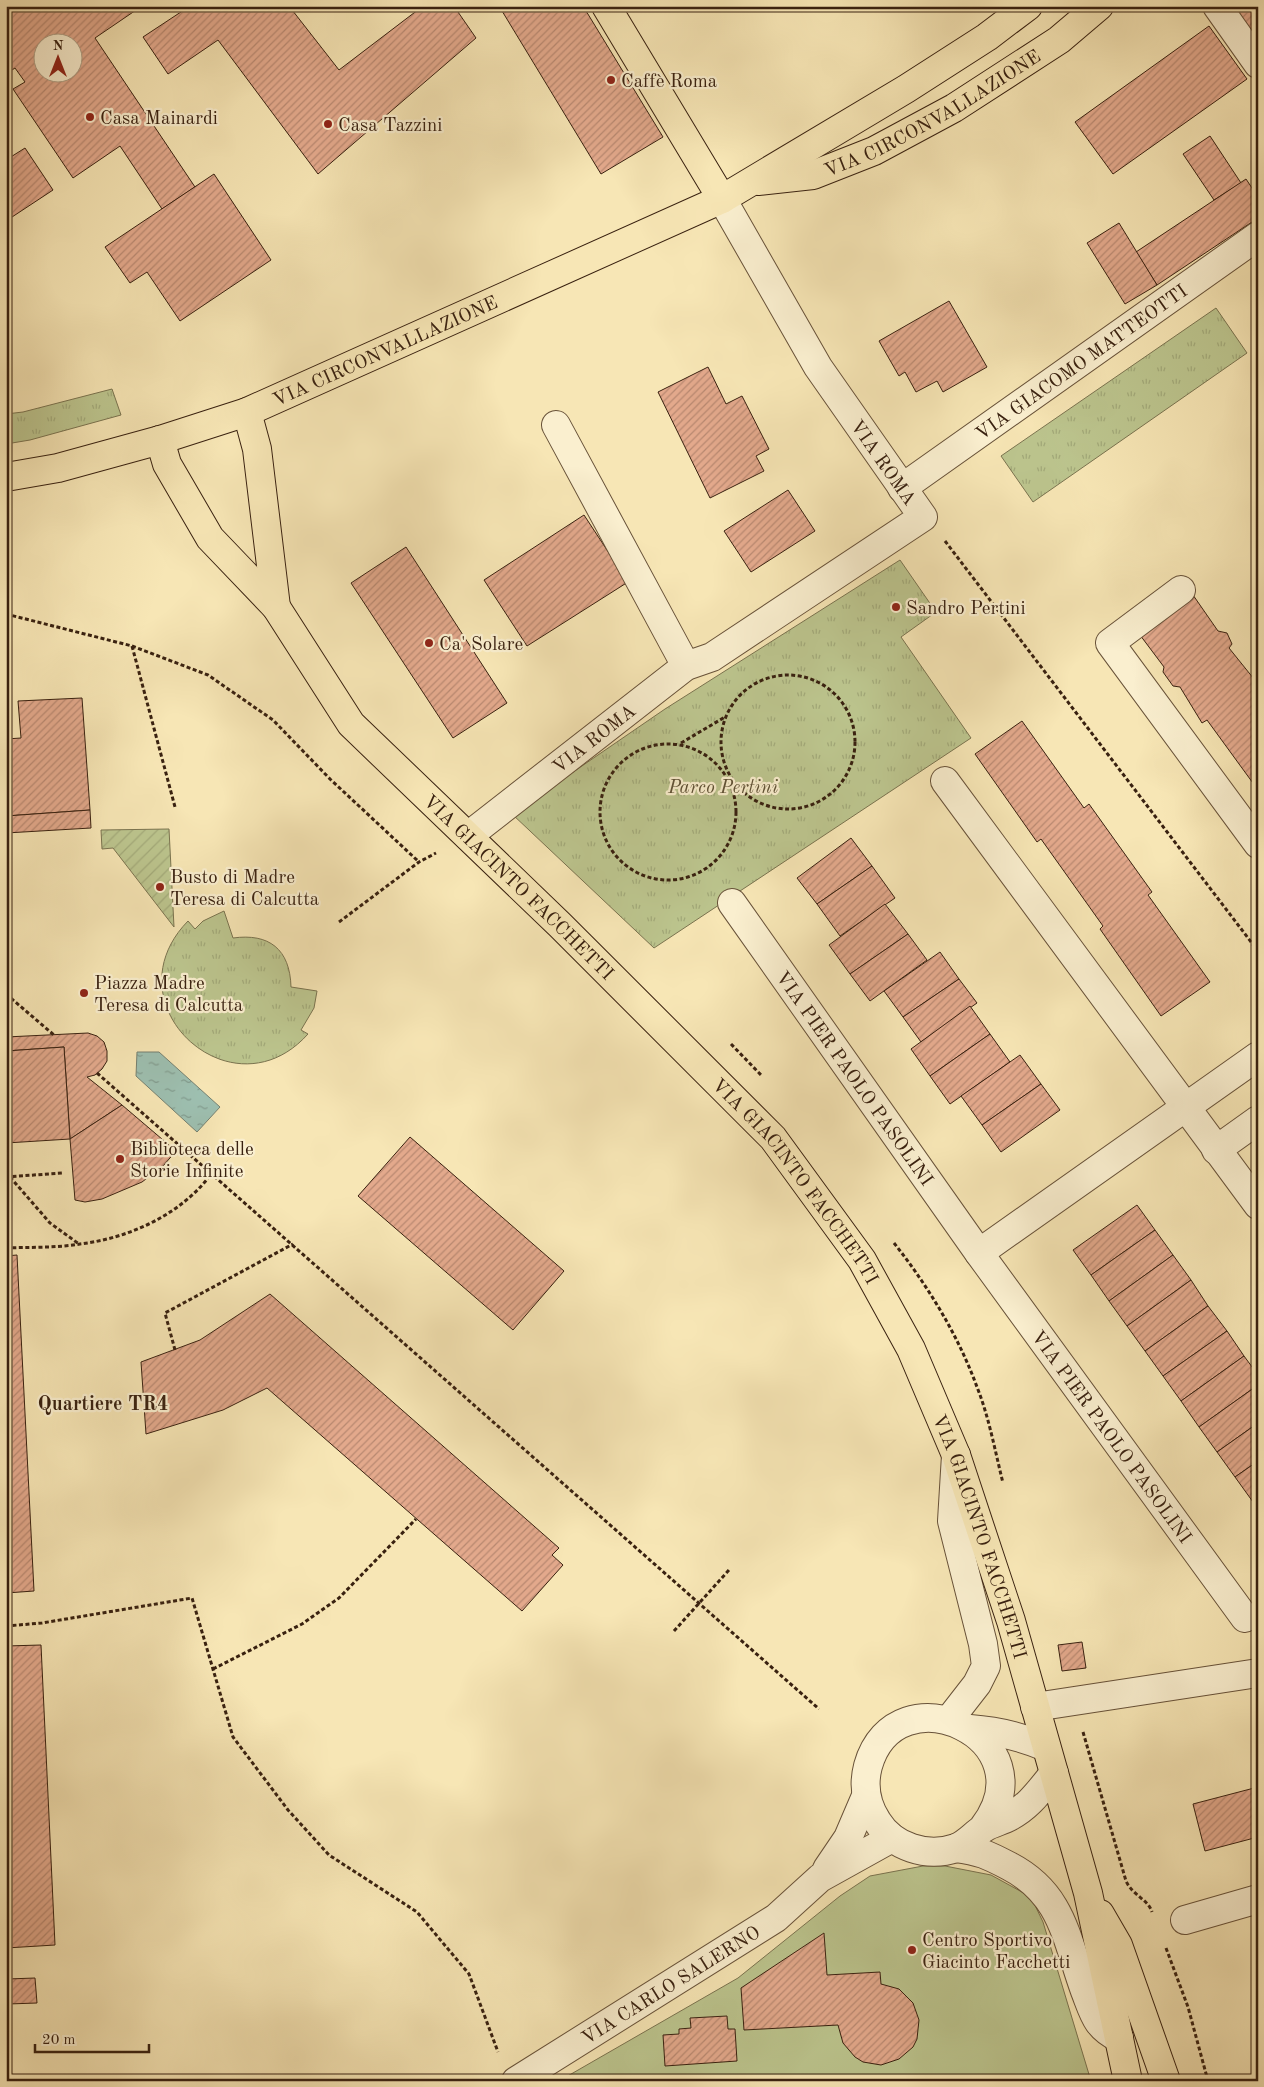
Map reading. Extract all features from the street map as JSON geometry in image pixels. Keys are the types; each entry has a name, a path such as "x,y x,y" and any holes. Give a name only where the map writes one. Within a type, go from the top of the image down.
{"main road":[{"name":"VIA ROMA","path":"606,6 722,199"},
{"name":"VIA CIRCONVALLAZIONE","path":"6,477 58,468 160,440 247,412 722,199 906,89 987,37 1028,6"},
{"name":"VIA CIRCONVALLAZIONE","path":"750,182 812,175 874,151 954,108 1059,40 1099,6"},
{"name":"VIA GIACINTO FACCHETTI","path":"247,412 257,449 276,607"},
{"name":"VIA GIACINTO FACCHETTI","path":"160,440 167,464 210,538 276,607 351,724 468,836 773,1138 862,1260 911,1348 956,1455 1011,1621 1088,1893 1128,2081"},
{"name":"VIA GIACINTO FACCHETTI","path":"1088,1893 1118,1945 1166,2081"},
{"path":"1119,2038 1142,2081"}],"street":[{"path":"1217,6 1258,64"},
{"name":"VIA ROMA","path":"468,836 686,666 712,657 923,517 818,367 722,199"},
{"name":"VIA GIACOMO MATTEOTTI","path":"902,488 1256,240"},
{"path":"556,425 686,666"},
{"path":"1181,590 1110,643 1258,844"},
{"path":"945,781 1185,1109 1258,1205"},
{"name":"VIA PIER PAOLO PASOLINI","path":"732,903 978,1253 1245,1618"},
{"path":"978,1253 1258,1056"},
{"path":"1216,1150 1258,1120"},
{"path":"956,1455 952,1521 983,1644 986,1666 959,1724"},
{"path":"1035,1706 1258,1673"},
{"name":"VIA CARLO SALERNO","path":"516,2081 776,1918 820,1878 848,1838 866,1796 868,1766 876,1749 896,1728 914,1720 933,1718 1020,1736 1046,1747"},
{"name":"VIA CARLO SALERNO","path":"866,1796 871,1812 880,1826 892,1838 906,1846 923,1851 940,1852 956,1848 975,1836 990,1819 998,1798 999,1775 992,1754 986,1744 959,1724"},
{"name":"VIA CARLO SALERNO","path":"983,1828 1006,1819 1031,1802 1054,1773"},
{"name":"VIA CARLO SALERNO","path":"820,1878 892,1838"},
{"name":"VIA CARLO SALERNO","path":"956,1848 981,1851 1019,1871 1039,1886 1058,1911 1067,1932 1094,2014 1105,2031 1119,2038"},
{"path":"1185,1920 1258,1899"}],"path":[{"path":"923,517 938,531 1258,951"},
{"path":"6,614 132,646 208,676 273,720 330,780 419,862"},
{"path":"132,646 175,807"},
{"path":"680,744 653,744 628,755 610,774 600,799 600,826 610,851 630,870 655,880 682,880 706,869 726,849 736,824 735,798 726,772 720,745 725,716 740,693 765,678 793,674 820,682 841,700 854,726 855,754 844,780 838,787 824,800 797,810 769,808 744,794 726,772 706,754 680,744"},
{"path":"680,744 725,716"},
{"path":"338,922 419,862 468,836"},
{"path":"6,994 54,1035"},
{"path":"98,1073 819,1709"},
{"path":"8,1177 62,1173"},
{"path":"6,1248 79,1245 128,1233 167,1215 203,1185 212,1173"},
{"path":"8,1177 50,1222 79,1245"},
{"path":"175,1350 164,1313 293,1244"},
{"path":"213,1669 302,1624 339,1598 416,1519"},
{"path":"674,1631 729,1570"},
{"path":"6,1626 42,1623 192,1598 233,1737 288,1810 329,1855 417,1912 468,1974 499,2054"}],"green space":[{"path":"1216,308 1247,353 1033,502 1001,456"},
{"path":"112,389 121,415 30,440 6,444 6,414 23,412"},
{"name":"Parco Pertini","path":"900,560 936,612 901,637 971,738 654,948 512,814 665,709"},
{"path":"169,829 174,927 113,848 102,849 101,830"},
{"path":"224,911 233,938 257,938 275,946 282,953 287,963 291,987 317,991 314,1008 301,1030 308,1034 278,1057 246,1064 215,1057 189,1040 170,1016 162,986 167,953 188,921 195,929 203,921"},
{"name":"Centro Sportivo Giacinto Facchetti","path":"923,1866 945,1866 991,1875 1031,1897 1043,1922 1091,2081 559,2081 738,1978 840,1896 870,1876"}],"water":[{"path":"137,1052 159,1052 220,1107 197,1132 136,1076"}],"building":[{"name":"Casa Mainardi","path":"18,6 142,6 95,38 195,187 162,209 120,146 73,178 13,89 25,82 15,68 6,74 6,14"},
{"name":"Casa Tazzini","path":"190,6 289,6 339,70 423,6 467,6 458,12 476,38 318,174 218,40 168,74 143,37"},
{"path":"499,6 583,6 663,137 601,174"},
{"path":"1232,6 1258,6 1258,46"},
{"path":"1209,26 1247,79 1113,174 1075,122"},
{"path":"1210,136 1241,183 1214,200 1183,154"},
{"path":"25,148 53,190 9,219 6,215 6,160"},
{"path":"214,174 271,260 180,321 147,272 130,283 105,247"},
{"path":"1246,179 1258,197 1258,218 1157,285 1136,252"},
{"path":"1119,223 1157,285 1125,304 1087,243"},
{"path":"949,301 987,367 943,392 937,381 916,392 905,372 899,376 879,341"},
{"path":"708,367 726,404 742,396 769,449 756,456 764,471 710,498 658,392"},
{"path":"788,490 815,531 751,572 724,531"},
{"path":"584,515 628,582 527,646 484,580"},
{"name":"Ca' Solare","path":"406,547 507,703 453,738 351,583"},
{"path":"1193,595 1218,631 1227,633 1232,644 1229,648 1258,684 1258,790 1207,720 1202,723 1180,687 1173,686 1163,672 1164,667 1140,635"},
{"path":"82,698 90,810 6,816 6,739 21,738 18,701"},
{"path":"1022,721 1084,808 1089,804 1152,892 1148,895 1210,982 1161,1016 1100,929 1103,926 1041,839 1037,842 975,754"},
{"path":"90,810 91,828 6,833 6,816"},
{"path":"851,838 872,866 817,904 797,878"},
{"path":"872,866 895,898 840,936 817,904"},
{"path":"885,904 908,934 850,974 829,945"},
{"path":"908,934 927,960 870,1001 850,974"},
{"path":"940,952 959,979 903,1017 884,991"},
{"path":"959,979 977,1003 921,1042 903,1017"},
{"path":"970,1006 990,1034 930,1076 911,1049"},
{"path":"88,1033 97,1036 104,1042 107,1051 107,1061 95,1075 87,1077 122,1105 70,1139 64,1047 6,1051 6,1037"},
{"path":"990,1034 1010,1062 950,1104 930,1076"},
{"path":"64,1047 70,1139 6,1143 6,1051"},
{"path":"1020,1055 1041,1084 982,1125 961,1096"},
{"path":"1041,1084 1060,1110 1001,1152 982,1125"},
{"name":"Biblioteca delle Storie Infinite","path":"122,1105 176,1151 163,1166 142,1182 102,1199 85,1202 75,1200 70,1139"},
{"path":"410,1137 564,1271 513,1330 358,1196"},
{"path":"1137,1205 1155,1230 1091,1275 1073,1250"},
{"path":"1155,1230 1173,1255 1109,1301 1091,1275"},
{"path":"17,1255 34,1591 6,1593 6,1256"},
{"path":"1173,1255 1191,1280 1127,1326 1109,1301"},
{"path":"1191,1280 1208,1306 1145,1351 1127,1326"},
{"path":"270,1294 559,1548 552,1555 563,1565 522,1611 267,1388 223,1410 146,1434 141,1362 200,1340"},
{"path":"1208,1306 1227,1331 1163,1376 1145,1351"},
{"path":"1227,1331 1244,1356 1181,1401 1163,1376"},
{"path":"1244,1356 1258,1375 1258,1385 1199,1427 1181,1401"},
{"path":"1258,1385 1258,1423 1217,1452 1199,1427"},
{"path":"1258,1423 1258,1461 1235,1477 1217,1452"},
{"path":"1258,1461 1258,1499 1253,1502 1235,1477"},
{"path":"1082,1642 1086,1668 1062,1671 1058,1645"},
{"path":"41,1645 55,1945 6,1948 6,1646"},
{"path":"1258,1787 1258,1837 1205,1851 1193,1804"},
{"path":"824,1933 827,1975 880,1972 881,1984 899,1989 913,2003 919,2020 917,2039 913,2047 899,2059 881,2065 863,2062 855,2057 843,2043 838,2025 744,2030 741,1988"},
{"path":"35,1978 37,2003 8,2004 7,1979"},
{"path":"727,2016 728,2029 735,2029 737,2061 665,2066 663,2035 679,2034 679,2029 691,2028 690,2018"}],"place":[{"name":"Caffè Roma","path":"611,80"},
{"name":"Casa Mainardi","path":"90,117"},
{"name":"Casa Tazzini","path":"328,124"},
{"name":"Sandro Pertini","path":"896,607"},
{"name":"Ca' Solare","path":"429,643"},
{"name":"Busto di Madre Teresa di Calcutta","path":"160,887"},
{"name":"Piazza Madre Teresa di Calcutta","path":"84,993"},
{"name":"Biblioteca delle Storie Infinite","path":"120,1159"},
{"name":"Centro Sportivo Giacinto Facchetti","path":"912,1950"}],"district":[{"name":"Quartiere TR4","path":"103,1403"}]}
